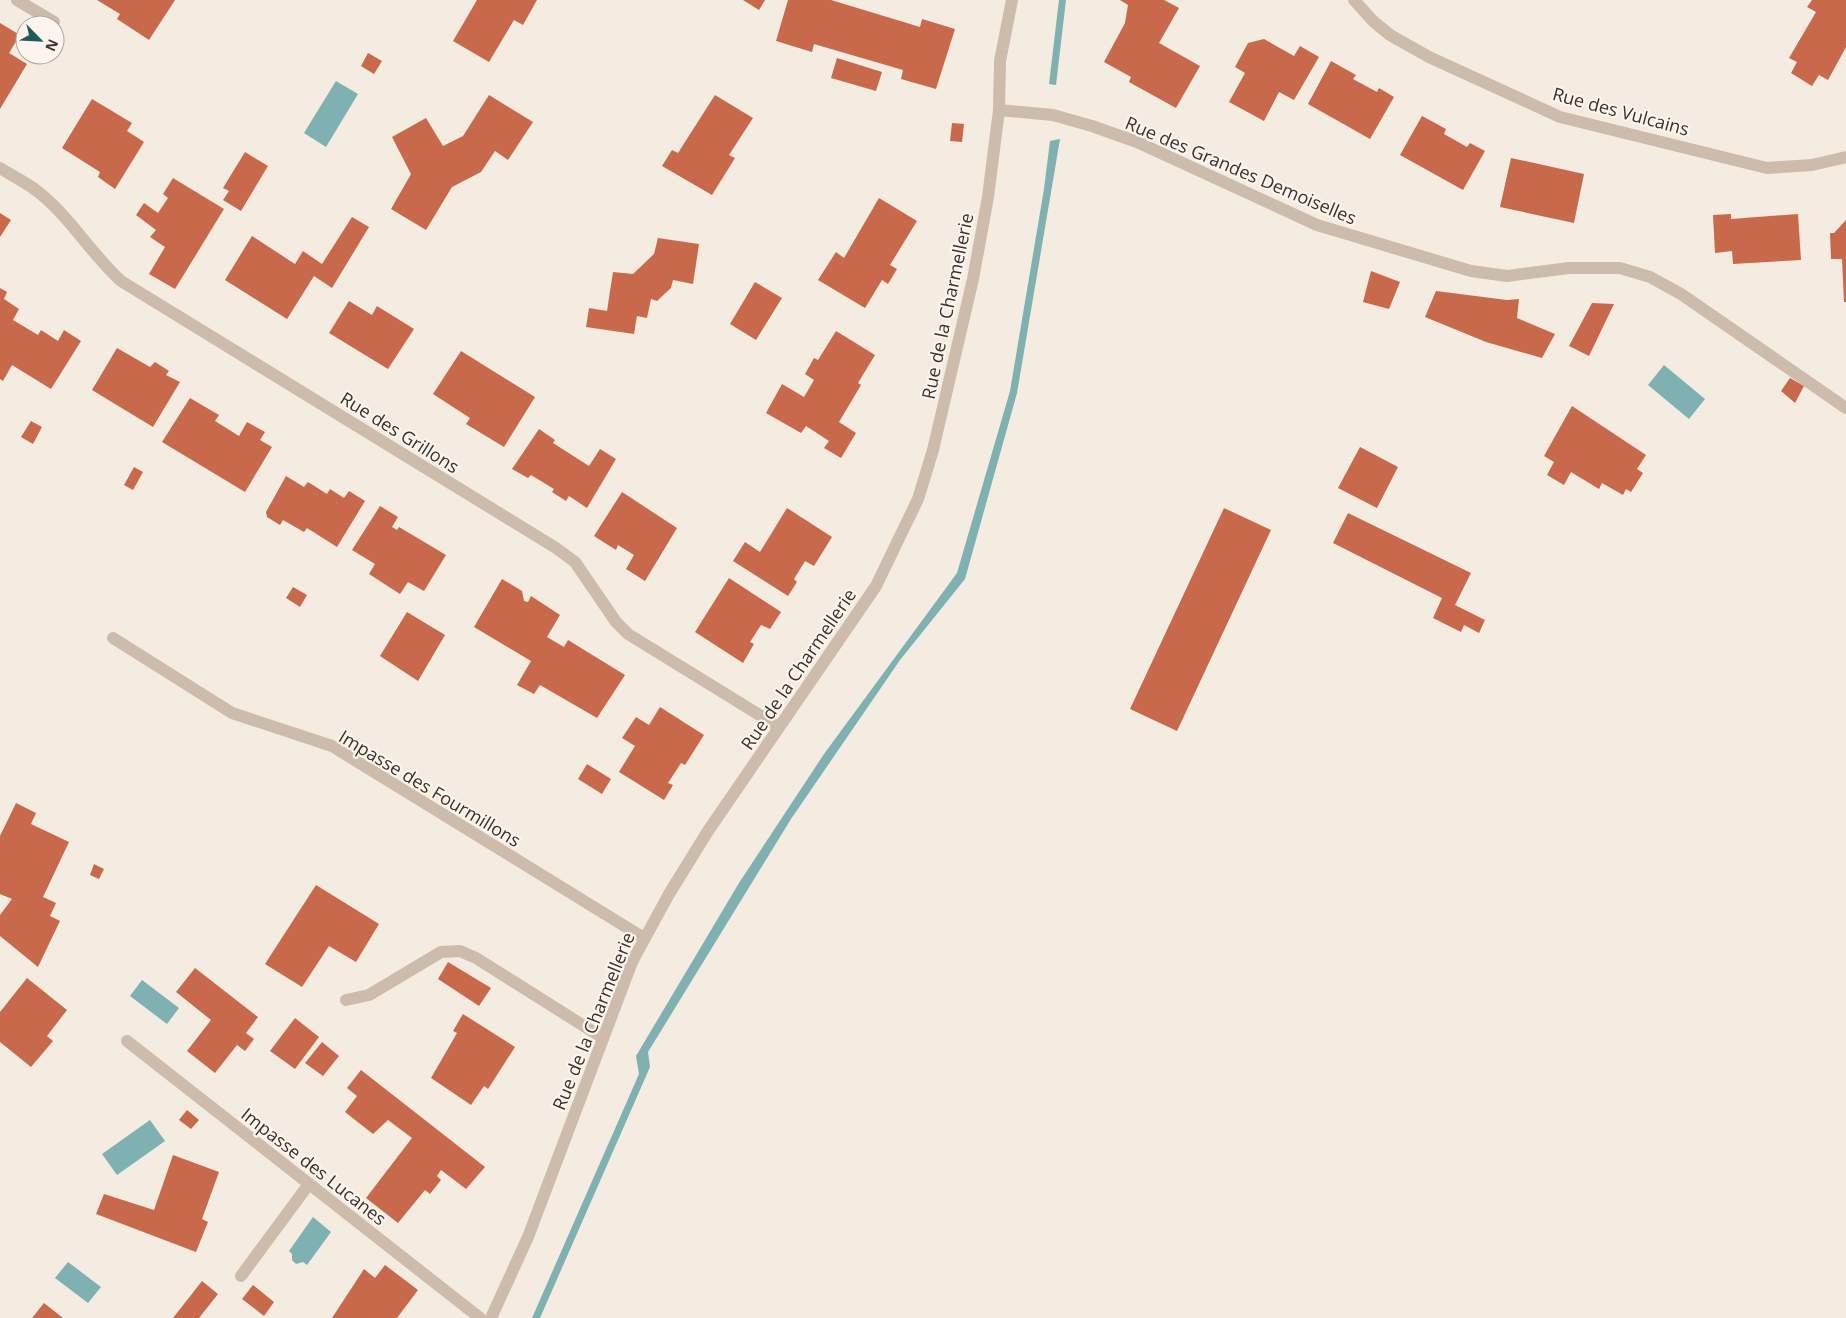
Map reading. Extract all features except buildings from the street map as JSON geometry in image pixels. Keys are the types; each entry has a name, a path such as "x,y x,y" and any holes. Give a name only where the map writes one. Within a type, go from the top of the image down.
{"street":[{"path":"18,0 43,15"},
{"name":"Rue des Vulcains","path":"1354,0 1372,21 1413,48 1560,117 1767,168 1812,165 1846,157"},
{"name":"Rue de la Charmellerie","path":"491,1318 528,1237 632,962 644,938 708,830 876,586 918,499 933,450 973,279 988,197 999,110 1000,61 1008,1"},
{"name":"Rue des Grandes Demoiselles","path":"999,110 1053,115 1092,126 1137,142 1317,225 1471,271 1507,276 1569,268 1620,268 1650,277 1681,294 1846,408"},
{"name":"Rue des Grillons","path":"0,168 34,189 56,209 101,262 121,281 556,548 575,562 616,622 628,634 779,727"},
{"name":"Impasse des Fourmillons","path":"113,638 232,713 332,746 644,938"},
{"path":"346,1000 369,995 441,952 460,951 476,958 603,1038"},
{"name":"Impasse des Lucanes","path":"127,1040 480,1318"},
{"path":"241,1276 309,1184"}],"water":[{"path":"1059,0 1066,0 1056,85 1049,84"},
{"path":"336,81 358,94 326,147 304,133"},
{"path":"1060,139 1017,393 965,579 900,660 791,819 648,1052 650,1067 540,1318 532,1318 639,1074 636,1056 739,883 824,754 957,573 1010,391 1044,189 1050,141"},
{"path":"1664,365 1705,399 1689,419 1648,385"},
{"path":"142,980 179,1008 167,1024 130,996"},
{"path":"150,1120 165,1141 117,1175 102,1154"},
{"path":"313,1217 331,1232 307,1265 303,1262 296,1264 292,1260 292,1254 289,1251"},
{"path":"68,1262 101,1287 88,1303 55,1278"}]}
